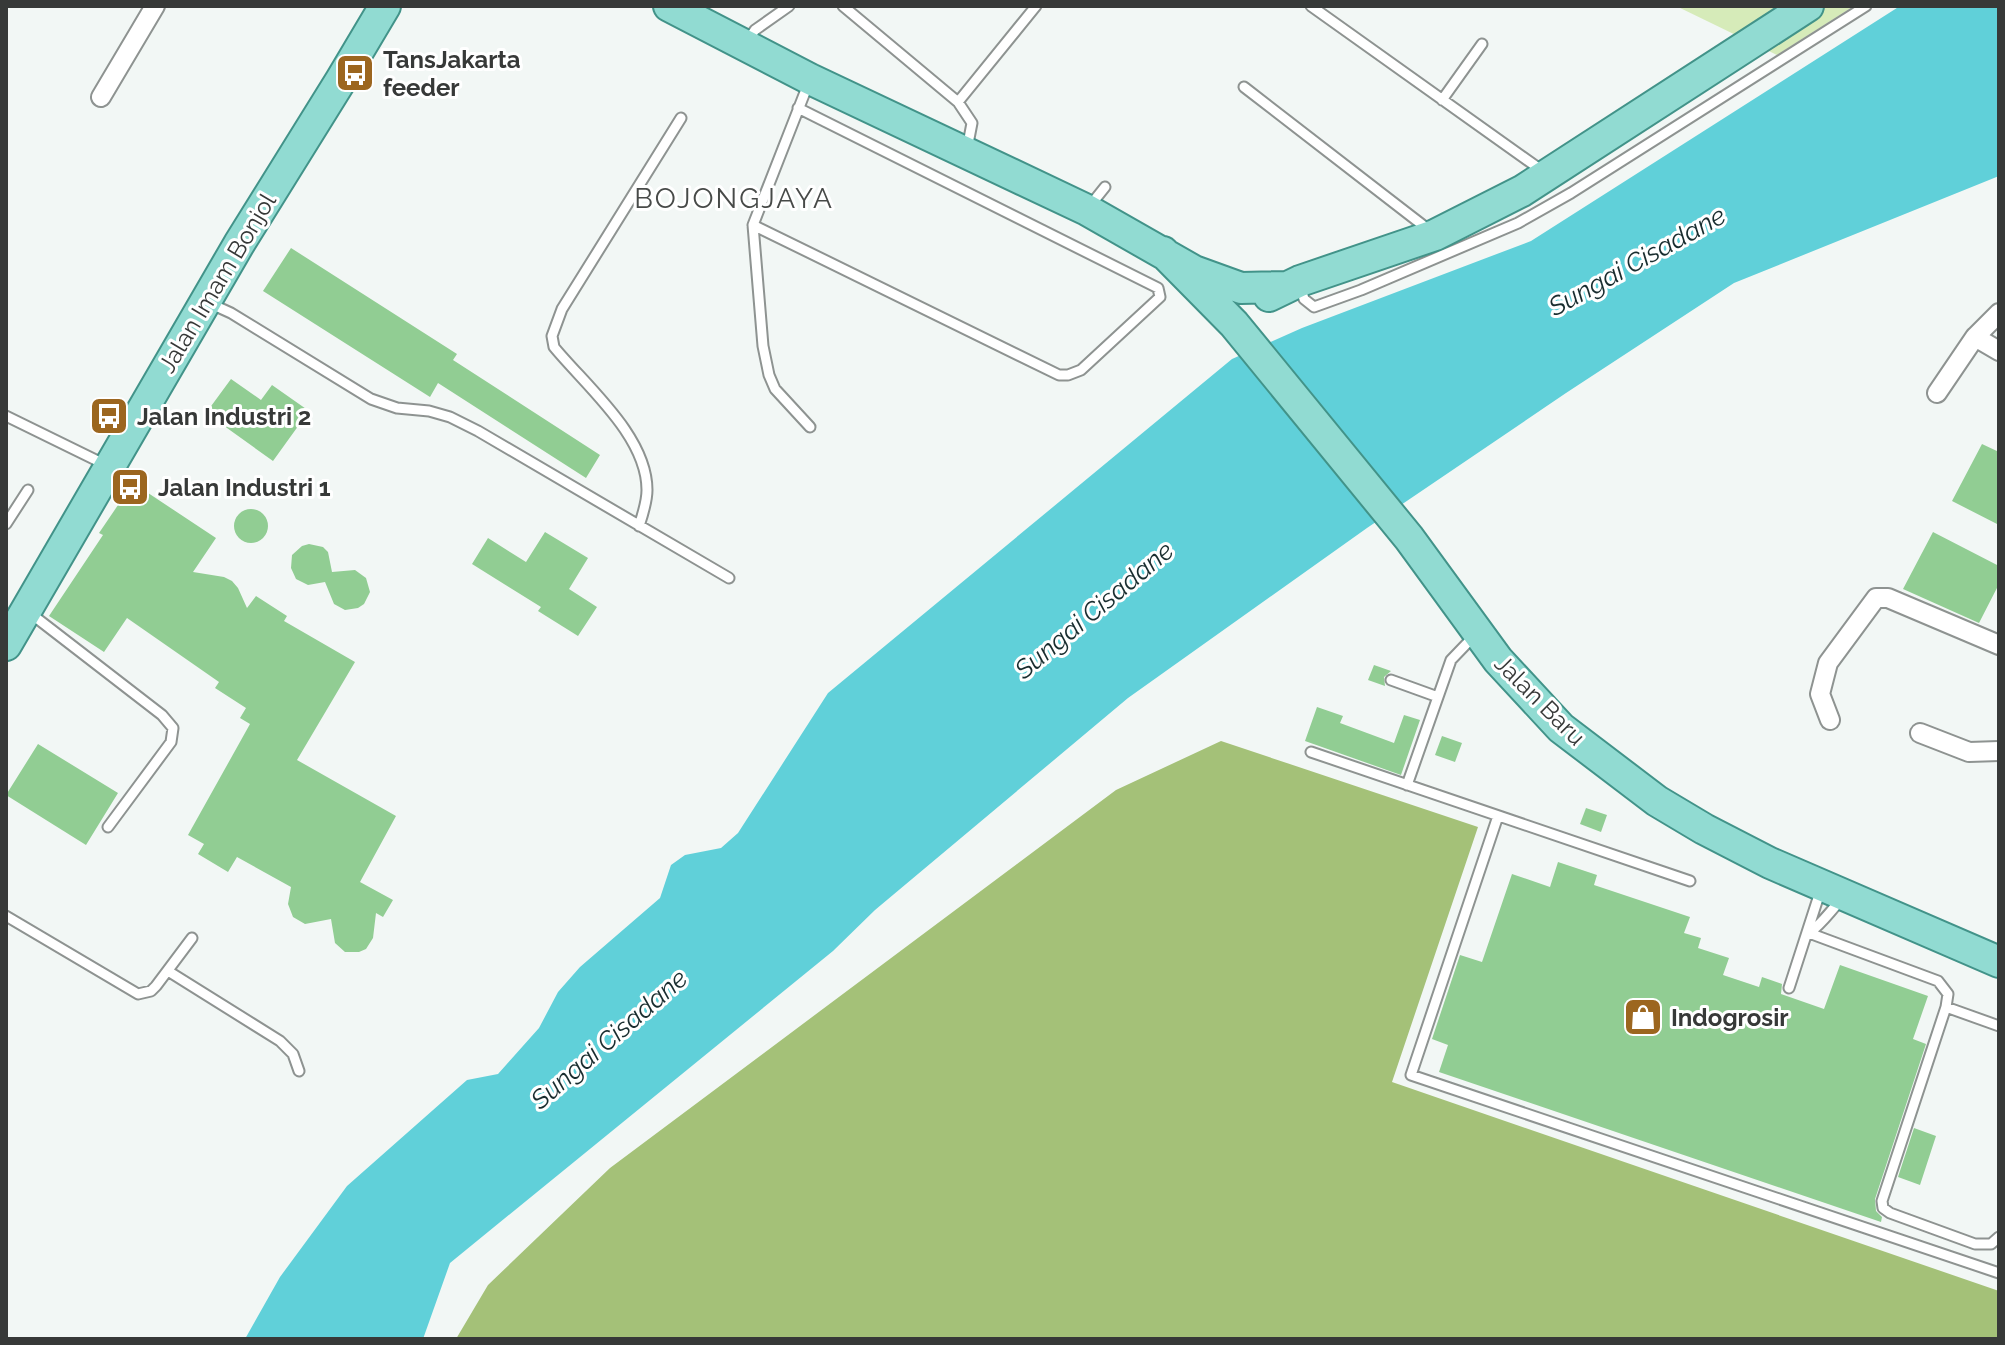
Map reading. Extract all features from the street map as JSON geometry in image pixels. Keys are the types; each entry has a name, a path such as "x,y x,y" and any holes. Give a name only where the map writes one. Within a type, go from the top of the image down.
{"main road":[{"name":"Jalan Imam Bonjol","path":"6,645 206,301 385,6"},
{"path":"669,6 810,79 967,152 1096,198 1163,252 1194,271 1230,286 1248,288 1292,284"},
{"path":"1237,328 1249,307 1292,284 1435,235 1550,176 1808,6"},
{"name":"Jalan Baru","path":"1163,252 1237,328 1409,538 1498,660 1561,728 1657,801 1704,829 1834,891 1999,962"}],"street":[{"path":"101,97 155,6"},
{"path":"1937,393 1975,337 1999,313"},
{"path":"1975,337 1999,351"},
{"path":"1830,720 1820,694 1828,663 1876,598 1888,598 1999,645"},
{"path":"1920,733 1969,752 1999,751"}],"lane":[{"path":"744,46 755,30 789,6"},
{"path":"843,6 958,102 972,123 967,152"},
{"path":"958,102 1036,6"},
{"path":"1311,6 1550,176"},
{"path":"1292,284 1314,307 1518,223 1571,193 1866,6"},
{"path":"1442,100 1482,44"},
{"path":"810,79 753,225 763,346 769,375 775,389 810,427"},
{"path":"1244,87 1435,235"},
{"path":"753,225 1059,375 1081,370 1160,297 1158,288 798,108"},
{"path":"639,526 646,504 647,486 638,452 630,435 554,347 552,336 562,309 681,118"},
{"path":"206,301 231,313 371,399 397,408 450,417 729,578"},
{"path":"6,416 111,467"},
{"path":"6,524 28,490"},
{"path":"27,611 162,715 173,728 171,742 108,827"},
{"path":"1407,785 1451,660 1478,633"},
{"path":"1391,680 1438,697"},
{"path":"1311,752 1690,881"},
{"path":"1498,816 1411,1075 1999,1273"},
{"path":"1809,933 1825,921 1834,891"},
{"path":"1789,988 1809,933 1834,891"},
{"path":"6,916 138,994 151,991 192,938"},
{"path":"1809,933 1938,981 1948,994 1882,1201 1883,1208 1975,1244 1991,1244 1999,1237"},
{"path":"168,971 280,1041 293,1054 299,1071"},
{"path":"1946,1007 1999,1026"}],"green space":[{"path":"1676,6 1854,6 1777,55"},
{"path":"1221,741 1478,827 1392,1082 1999,1291 1999,1339 456,1339 488,1285 610,1168 1116,790"}],"water":[{"name":"Sungai Cisadane","path":"1900,6 1999,6 1999,176 1734,283 1367,528 1128,698 875,910 833,951 450,1263 423,1339 245,1339 280,1277 347,1186 467,1080 498,1074 539,1028 558,992 580,967 660,898 671,865 685,855 721,848 738,833 828,693 1232,359 1302,328 1531,241"}],"building":[{"path":"291,248 457,354 453,360 600,455 586,478 438,383 430,397 263,291"},
{"path":"231,379 261,400 272,385 309,411 273,461 206,413"},
{"path":"1982,444 1999,452 1999,525 1952,501"},
{"path":"133,483 216,538 193,572 232,581 247,608 256,596 287,616 284,621 355,662 297,760 396,816 360,882 393,900 383,917 376,913 373,938 366,949 345,952 335,943 331,919 305,924 293,917 288,904 291,887 237,857 228,872 198,854 204,844 188,835 250,724 240,718 246,708 215,688 219,682 127,618 104,652 49,616 103,535 99,533"},
{"path":"251,509 263,514 268,526 263,538 251,543 239,538 234,526 239,514"},
{"path":"545,532 588,558 569,589 597,607 578,636 538,611 541,607 472,564 488,538 526,562"},
{"path":"1933,532 1999,566 1999,584 1979,623 1903,589"},
{"path":"309,544 323,547 328,552 332,572 355,570 366,578 370,592 364,604 345,610 334,604 325,582 308,585 296,579 291,568 292,555"},
{"path":"1374,665 1391,671 1384,677 1385,686 1368,680"},
{"path":"1317,707 1343,716 1340,723 1394,743 1404,715 1420,720 1401,775 1305,741"},
{"path":"1442,736 1462,743 1455,762 1435,755"},
{"path":"38,744 118,793 86,845 6,795"},
{"path":"1586,808 1607,815 1601,832 1580,824"},
{"name":"Indogrosir","path":"1558,862 1597,875 1594,885 1690,917 1684,933 1701,938 1698,948 1729,958 1723,975 1759,987 1762,977 1782,984 1781,994 1824,1009 1840,965 1928,996 1913,1039 1926,1044 1875,1199 1881,1222 1439,1072 1448,1045 1432,1039 1460,955 1482,962 1512,874 1550,887"},
{"path":"1914,1128 1936,1136 1920,1185 1898,1177"}],"place":[{"name":"TansJakarta feeder","path":"355,73"},
{"name":"Jalan Industri 2","path":"109,416"},
{"name":"Jalan Industri 1","path":"130,487"},
{"name":"Indogrosir","path":"1643,1017"}],"district":[{"name":"BOJONGJAYA","path":"734,198"}]}
